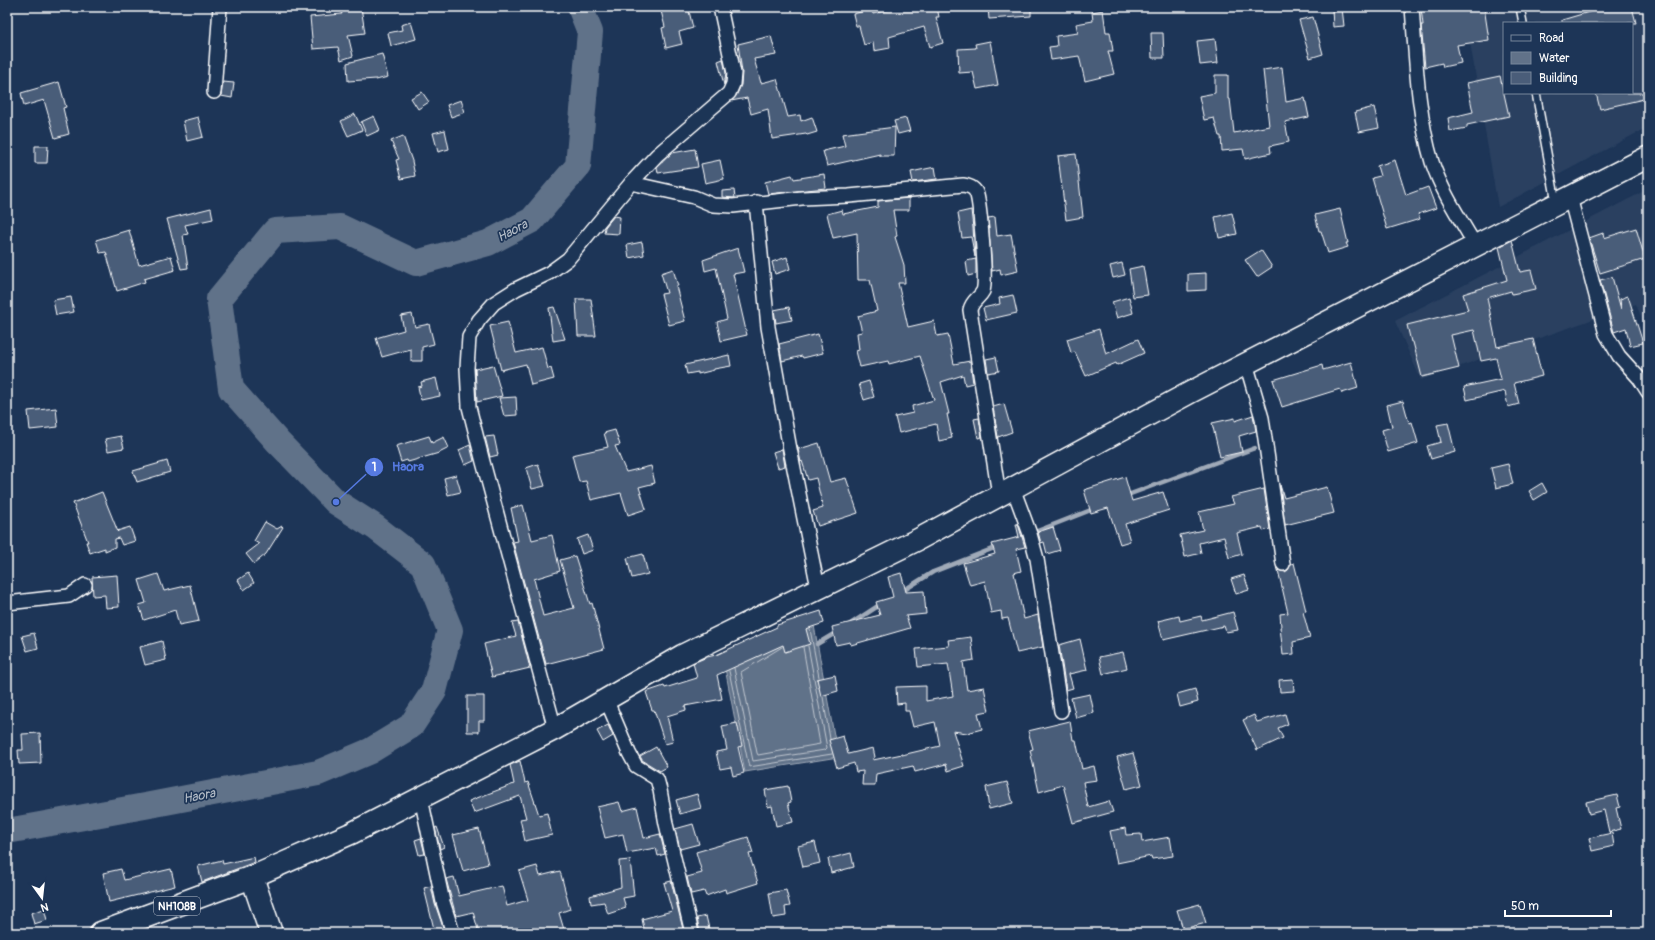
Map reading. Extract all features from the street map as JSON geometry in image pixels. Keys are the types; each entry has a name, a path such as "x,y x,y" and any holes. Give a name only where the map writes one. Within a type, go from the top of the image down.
{"highway":[{"name":"NH108B","path":"101,933 252,877"},
{"path":"252,877 271,933"}],"main road":[{"path":"252,877 352,833 555,729 683,654 917,540 1246,363 1648,157"}],"street":[{"path":"214,92 220,7"},
{"path":"555,729 469,407 467,368 469,337 479,320 494,303 516,289 549,273 568,259 631,183 657,155 729,94 733,84 734,73 720,7"},
{"path":"1412,7 1422,121 1432,162 1446,196 1476,246"},
{"path":"631,183 694,197 713,205 733,206 756,202 849,196 963,184 971,186 977,194 984,279 983,291 971,303 970,310 1006,492 1030,534 1037,559 1061,711"},
{"path":"1564,201 1606,334 1619,356 1639,378 1648,392"},
{"path":"756,202 768,327 789,444 818,588"},
{"path":"1246,363 1262,418 1283,564"},
{"path":"7,603 69,596 85,585"},
{"path":"606,699 636,766 657,780 692,933"},
{"path":"421,798 444,902 453,933"}],"lane":[{"path":"1520,7 1523,22"},
{"path":"1536,94 1564,201"}],"shaded area":[{"path":"1464,7 1648,7 1648,127 1498,207"},
{"path":"1648,189 1648,334 1636,304 1421,380 1395,321"}],"water":[{"path":"813,620 838,757 745,772 724,663"}],"building":[{"path":"340,7 361,7 365,33 348,35 353,56 341,60 338,47 313,49 310,17 342,14"},
{"path":"660,7 688,7 693,28 679,32 682,44 666,48 662,28 665,27"},
{"path":"899,7 937,7 939,17 936,17 943,43 930,47 924,27 889,37 890,48 874,51 873,42 864,45 859,26 856,26 853,14 872,9 873,14"},
{"path":"988,7 1031,7 1031,16 989,19"},
{"path":"1484,7 1489,40 1457,45 1461,63 1443,67 1442,63 1425,67 1421,8"},
{"path":"1606,7 1632,7 1636,23 1562,22 1562,20"},
{"path":"1342,8 1344,26 1333,27 1332,9"},
{"path":"1103,10 1106,32 1110,32 1113,51 1108,51 1114,74 1085,81 1079,56 1051,60 1049,47 1057,46 1056,36 1078,33 1076,24 1093,21 1092,12"},
{"path":"1313,17 1323,54 1310,58 1299,20"},
{"path":"411,22 416,39 391,46 388,33 402,30 401,25"},
{"path":"1151,33 1163,33 1164,58 1152,58"},
{"path":"771,36 776,55 754,59 761,83 777,79 788,117 800,115 801,121 812,117 817,132 807,135 772,139 768,109 751,114 747,98 731,101 736,96 741,85 742,72 738,44"},
{"path":"1215,39 1218,63 1200,65 1197,41"},
{"path":"990,41 998,85 977,89 973,72 959,73 958,49 976,48 975,44"},
{"path":"382,54 388,77 376,80 348,81 347,63"},
{"path":"723,59 726,73 724,85 718,61"},
{"path":"1282,67 1286,102 1305,98 1309,117 1285,122 1289,142 1270,146 1271,153 1245,159 1243,149 1222,151 1221,136 1219,136 1214,118 1204,120 1199,96 1215,93 1215,75 1228,75 1228,99 1230,99 1234,133 1269,126 1263,70"},
{"path":"1500,76 1509,116 1467,125 1467,128 1450,131 1448,118 1473,112 1467,83"},
{"path":"59,82 66,107 63,108 69,134 55,138 44,100 24,106 21,93"},
{"path":"223,82 234,83 232,98 221,96"},
{"path":"422,92 429,102 418,109 411,98"},
{"path":"1648,93 1648,98 1600,109 1596,94"},
{"path":"461,100 465,112 451,117 447,105"},
{"path":"1374,107 1379,128 1359,132 1355,112"},
{"path":"355,114 362,130 348,136 341,121"},
{"path":"374,116 380,130 367,136 361,122"},
{"path":"198,117 203,137 187,141 183,121"},
{"path":"906,118 910,131 898,134 894,121"},
{"path":"895,127 894,156 880,156 880,154 827,166 823,151 845,146 842,134"},
{"path":"445,130 449,149 438,152 433,133"},
{"path":"403,136 412,161 415,176 401,179 396,160 399,159 391,141"},
{"path":"35,146 48,146 47,163 35,163"},
{"path":"695,149 698,167 658,173 657,167 672,153"},
{"path":"1076,154 1083,217 1066,220 1058,156"},
{"path":"720,160 724,179 705,183 701,164"},
{"path":"1395,160 1406,195 1428,187 1436,208 1418,214 1420,219 1387,229 1372,178 1380,176 1377,166"},
{"path":"935,167 937,179 913,182 911,172"},
{"path":"824,174 826,188 768,194 765,182 792,175 794,179"},
{"path":"734,190 735,198 722,197 722,191"},
{"path":"909,198 909,210 893,210 897,236 895,237 904,265 905,283 898,283 908,327 934,321 937,336 948,334 954,364 970,361 973,383 965,385 963,375 941,382 949,414 947,414 952,438 939,441 936,424 899,433 895,417 913,413 912,406 934,400 920,356 889,364 888,361 860,367 856,351 859,350 857,333 862,332 858,316 877,311 870,280 858,280 857,233 833,238 827,214 842,210 843,214 878,207 878,201"},
{"path":"211,208 213,219 185,225 188,234 183,235 188,268 181,269 167,219"},
{"path":"1340,209 1348,247 1328,253 1321,231 1319,231 1315,215"},
{"path":"971,210 975,257 971,237 962,238 958,213"},
{"path":"1232,213 1237,234 1219,238 1215,217"},
{"path":"614,216 620,217 619,234 604,233 605,227"},
{"path":"995,217 997,236 1011,234 1018,271 1001,275 1000,269 992,271 988,218"},
{"path":"1636,228 1645,259 1600,273 1589,238 1603,233 1604,238"},
{"path":"129,230 139,265 171,256 175,270 144,279 145,282 117,291 106,252 100,253 96,240"},
{"path":"1512,240 1520,272 1531,270 1536,289 1512,294 1511,291 1487,298 1497,347 1533,339 1542,376 1514,383 1519,404 1508,407 1505,391 1467,400 1464,387 1501,379 1496,358 1481,361 1474,330 1451,335 1459,368 1422,377 1407,325 1468,310 1463,294 1507,280 1499,247"},
{"path":"642,242 644,255 629,258 627,245"},
{"path":"738,248 744,272 733,274 747,335 721,341 717,322 727,319 716,268 705,271 703,260"},
{"path":"1261,250 1272,267 1257,277 1245,260"},
{"path":"787,257 790,269 775,274 772,262"},
{"path":"976,259 976,274 968,276 966,261"},
{"path":"1122,263 1125,275 1113,278 1110,266"},
{"path":"1143,266 1148,295 1133,297 1129,269"},
{"path":"673,269 685,321 669,325 661,294 667,293 661,273"},
{"path":"1206,273 1206,290 1188,291 1188,274"},
{"path":"1612,277 1621,309 1620,299 1628,296 1643,343 1630,346 1626,328 1614,332 1600,280"},
{"path":"1013,295 1017,313 986,320 983,308 1000,304 999,298"},
{"path":"71,297 74,312 56,315 53,300"},
{"path":"1129,297 1133,313 1117,318 1112,302"},
{"path":"576,299 591,299 596,336 578,336"},
{"path":"554,307 565,339 553,341 549,308"},
{"path":"789,307 792,320 776,323 774,310"},
{"path":"412,314 415,327 429,324 434,344 422,347 422,361 411,361 411,349 382,357 376,338 404,330 401,316"},
{"path":"508,322 516,353 542,347 548,369 551,368 554,379 531,385 526,364 501,370 490,326"},
{"path":"1099,329 1106,354 1138,339 1144,353 1117,365 1116,363 1086,376 1075,352 1071,353 1067,339"},
{"path":"818,334 823,353 782,361 779,344"},
{"path":"729,355 731,366 698,374 698,372 687,374 685,365"},
{"path":"996,357 999,371 988,373 986,359"},
{"path":"1351,362 1358,388 1342,393 1340,389 1282,407 1273,380 1322,365 1323,370"},
{"path":"493,365 502,396 477,402 475,369"},
{"path":"436,378 440,396 421,400 418,387 422,386 421,382"},
{"path":"869,381 874,397 864,400 859,384"},
{"path":"516,397 517,415 504,416 499,398"},
{"path":"1403,401 1409,423 1412,422 1418,443 1388,452 1382,430 1392,427 1387,405"},
{"path":"1004,404 1012,432 998,437 993,407"},
{"path":"56,408 58,427 30,430 28,411"},
{"path":"1253,415 1256,431 1239,436 1242,452 1220,457 1212,423 1235,418 1235,421"},
{"path":"979,418 982,437 978,438 974,419"},
{"path":"1448,423 1455,452 1431,459 1427,446 1441,442 1437,425"},
{"path":"615,430 620,445 615,446 626,472 651,466 655,483 639,487 646,509 628,515 621,493 591,500 586,481 579,482 572,455 608,447 604,433"},
{"path":"121,436 124,448 108,451 105,439"},
{"path":"429,436 432,443 444,437 449,448 439,453 408,462 407,460 401,462 396,446"},
{"path":"494,436 498,455 490,457 485,437"},
{"path":"819,443 830,482 846,478 858,513 818,526 813,511 823,508 816,478 808,480 802,461 801,462 797,445 799,449"},
{"path":"470,445 474,461 465,465 459,450"},
{"path":"782,449 785,466 778,468 773,452"},
{"path":"167,461 170,472 137,482 133,471"},
{"path":"538,464 545,486 532,489 526,468"},
{"path":"1508,464 1513,484 1496,488 1491,468"},
{"path":"456,475 461,492 448,495 444,478"},
{"path":"1125,477 1132,501 1163,492 1169,510 1125,524 1130,541 1120,544 1108,508 1091,513 1084,490"},
{"path":"1542,483 1547,492 1534,500 1529,491"},
{"path":"1280,485 1284,498 1327,487 1334,513 1285,525"},
{"path":"1264,489 1270,529 1263,531 1262,527 1237,533 1242,554 1229,558 1224,537 1199,543 1201,553 1185,557 1180,535 1203,530 1199,512 1234,504 1231,497"},
{"path":"102,492 118,531 130,527 135,541 122,545 119,538 115,539 115,547 105,551 105,548 90,553 86,542 88,542 73,503"},
{"path":"523,505 532,540 552,535 560,571 534,579 543,616 574,608 560,560 575,556 590,604 592,603 604,649 546,664 513,542 518,541 511,508"},
{"path":"265,522 277,529 282,526 283,527 266,554 254,564 246,554 259,544 254,541"},
{"path":"1016,524 1018,524 1025,547 1016,549 1021,571 1014,573 1024,619 1038,615 1043,647 1017,653 1008,618 1002,619 1001,611 991,613 985,581 970,585 963,563 995,554 992,544 1019,537"},
{"path":"1053,527 1060,550 1047,554 1044,542 1041,543 1038,532"},
{"path":"588,535 593,550 582,554 577,539"},
{"path":"643,554 648,574 632,578 627,558"},
{"path":"1294,563 1306,611 1303,612 1310,638 1293,642 1294,654 1283,655 1280,614 1288,613 1278,570 1285,572 1291,564"},
{"path":"248,573 254,583 244,590 238,580"},
{"path":"901,573 906,592 924,591 926,614 906,616 910,628 851,645 850,642 836,645 832,627 880,615 876,602 893,597 888,577"},
{"path":"158,574 164,591 190,585 199,621 179,625 175,610 144,620 139,605 146,603 139,580"},
{"path":"117,575 119,607 106,608 105,595 93,596 92,577"},
{"path":"1244,575 1249,590 1236,594 1231,579"},
{"path":"821,611 824,623 806,629 810,644 785,652 783,645 717,675 722,699 685,706 686,710 667,716 673,742 665,744 654,710 652,710 646,692 697,678 693,663 716,655 777,627 777,625"},
{"path":"1233,612 1238,630 1226,632 1224,626 1163,640 1158,621 1179,616 1180,621 1201,616 1202,620"},
{"path":"518,622 530,668 492,677 484,644 516,636 512,623"},
{"path":"34,633 38,648 27,651 22,636"},
{"path":"971,637 974,660 963,662 967,690 984,687 989,711 978,713 982,729 967,733 953,731 964,766 948,771 946,764 915,772 913,766 876,774 875,785 862,785 863,771 856,772 854,763 837,768 829,740 843,736 848,754 873,748 875,757 873,760 940,746 935,722 913,727 909,711 905,711 905,703 897,704 896,687 926,686 926,701 953,696 948,664 918,667 916,649 949,646 948,640"},
{"path":"1080,639 1087,670 1069,674 1073,688 1066,690 1059,645"},
{"path":"162,641 166,660 145,665 140,647"},
{"path":"1123,652 1127,668 1103,674 1099,657"},
{"path":"835,675 838,691 821,696 817,679"},
{"path":"1293,679 1294,691 1280,692 1279,680"},
{"path":"1195,689 1198,702 1180,707 1177,694"},
{"path":"1090,694 1094,713 1076,718 1071,698"},
{"path":"467,696 484,696 484,721 479,721 479,732 467,732"},
{"path":"1285,714 1288,724 1278,728 1283,738 1257,750 1243,720 1254,715 1257,722"},
{"path":"1070,721 1073,740 1076,740 1082,769 1094,766 1097,780 1083,782 1088,807 1109,801 1113,812 1073,823 1063,785 1039,792 1030,750 1033,749 1028,731"},
{"path":"737,723 742,746 738,747 744,773 733,776 731,767 720,769 716,752 727,750 722,726"},
{"path":"608,725 613,736 603,742 597,731"},
{"path":"40,733 41,763 19,764 18,750 23,750 22,734"},
{"path":"656,747 667,767 660,771 642,760 640,756"},
{"path":"1133,753 1142,785 1126,789 1117,757"},
{"path":"520,761 525,783 528,782 539,815 547,813 552,835 525,841 520,819 526,818 520,796 474,813 469,801 514,784 510,765"},
{"path":"1007,782 1013,803 989,809 986,787"},
{"path":"788,786 791,802 788,803 793,822 776,826 772,806 768,807 765,790"},
{"path":"697,794 701,808 680,814 676,800"},
{"path":"1617,795 1620,807 1616,808 1621,829 1609,832 1604,810 1589,814 1586,802"},
{"path":"619,802 622,811 637,807 644,838 660,834 665,854 658,856 656,848 627,853 623,834 605,838 597,807"},
{"path":"693,824 699,844 680,849 675,829"},
{"path":"437,827 444,847 440,849 435,828"},
{"path":"1125,828 1126,835 1141,834 1142,842 1170,837 1173,856 1152,859 1151,856 1117,863 1110,831"},
{"path":"479,829 488,864 463,871 453,835"},
{"path":"1612,833 1614,846 1592,851 1589,838"},
{"path":"748,837 753,853 749,854 758,883 726,893 725,889 706,896 704,891 691,894 687,877 702,873 696,852"},
{"path":"421,838 425,854 419,855 415,840"},
{"path":"815,842 820,863 803,867 798,846"},
{"path":"851,853 854,867 831,873 828,859"},
{"path":"254,857 255,862 202,882 198,866 222,860 223,864"},
{"path":"630,860 634,896 623,898 626,908 608,914 604,902 591,904 590,896 621,887 619,861"},
{"path":"537,866 540,876 560,871 570,909 559,913 565,933 479,933 473,912 456,916 446,879 454,877 459,896 502,886 507,906 528,900 519,871"},
{"path":"121,869 124,880 171,869 175,886 109,902 103,873"},
{"path":"671,881 684,933 645,933 642,919 672,911 664,883"},
{"path":"431,886 435,904 445,933 435,933 424,888"},
{"path":"786,890 790,906 785,907 786,916 773,918 769,893"},
{"path":"1200,904 1206,923 1183,929 1177,910"},
{"path":"44,909 47,920 34,924 31,913"},
{"path":"706,916 710,933 700,933 697,918"}],"waterway":[{"name":"Haora","path":"7,831 318,773 370,751 411,726 434,691 450,630 423,564 375,527 336,502 278,442 231,389 219,299 275,231 340,227 416,263 488,243 532,220 578,166 590,32 580,7"},
{"path":"1125,496 1255,448"},
{"path":"1017,539 1096,508"},
{"path":"901,592 933,572 997,547"},
{"path":"849,625 881,604"},
{"path":"817,644 837,632"}],"place":[{"name":"Haora","path":"336,502"}]}
